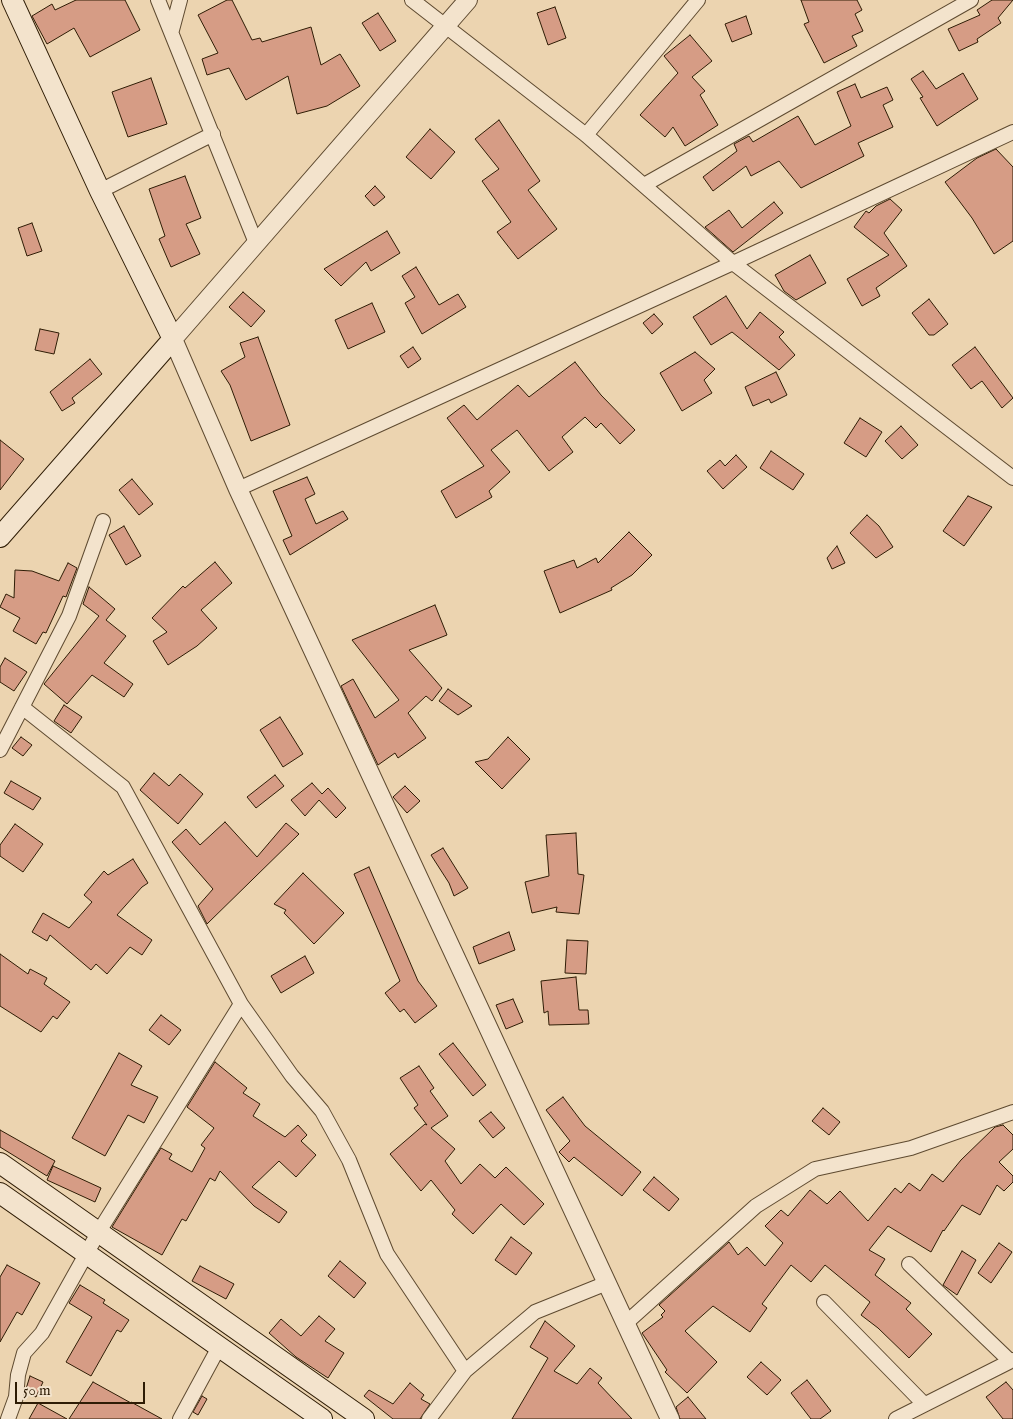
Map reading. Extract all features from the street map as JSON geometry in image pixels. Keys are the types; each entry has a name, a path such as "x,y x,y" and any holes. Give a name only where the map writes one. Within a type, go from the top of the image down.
{"main road":[{"path":"0,538 172,339 100,190 12,0"},
{"path":"0,1163 364,1419"},
{"path":"0,1193 322,1419"}],"street":[{"path":"158,0 172,30 256,243"},
{"path":"172,30 180,0"},
{"path":"412,0 586,135 733,263 1013,478"},
{"path":"468,0 172,339 238,489 670,1419"},
{"path":"586,135 698,0"},
{"path":"644,185 971,0"},
{"path":"238,489 733,263 1013,132"},
{"path":"100,190 213,134"},
{"path":"0,750 69,616 103,521"},
{"path":"22,707 123,788 241,1004 292,1076 322,1111 349,1160 388,1254 465,1371"},
{"path":"8,1419 16,1397 18,1375 24,1353 42,1333 98,1233 241,1004"},
{"path":"626,1323 756,1206 815,1169 912,1148 1013,1112"},
{"path":"896,1419 1012,1361 909,1264"},
{"path":"429,1419 465,1371 535,1312 607,1283"},
{"path":"824,1302 924,1404"},
{"path":"180,1419 219,1347"}],"building":[{"path":"76,0 125,0 140,30 90,57 74,28 47,44 32,16 52,4 55,10"},
{"path":"227,0 232,0 252,40 260,38 262,42 311,27 321,65 340,54 360,86 327,106 297,114 288,76 246,100 229,68 207,75 202,59 218,53 198,15"},
{"path":"801,0 857,0 862,10 855,14 863,31 852,36 857,46 824,63 804,24 809,22"},
{"path":"992,0 1013,0 998,18 1001,23 977,39 978,42 959,51 948,29 980,15 977,10"},
{"path":"555,7 566,38 548,45 537,13"},
{"path":"378,13 396,41 380,51 362,23"},
{"path":"746,16 752,34 732,42 725,24"},
{"path":"690,35 712,61 692,77 705,91 700,95 718,125 685,146 673,127 665,137 640,115 678,73 664,56"},
{"path":"923,71 936,89 963,73 978,99 937,126 920,98 923,97 911,79"},
{"path":"151,78 167,124 128,137 112,92"},
{"path":"855,84 861,98 887,87 893,100 883,105 893,127 858,143 864,156 801,188 779,161 751,176 746,166 713,191 703,177 737,151 734,144 749,136 753,142 798,116 815,145 851,126 837,92"},
{"path":"499,120 540,181 528,190 557,229 518,259 497,232 511,222 482,181 499,169 475,139"},
{"path":"430,129 455,152 431,179 406,157"},
{"path":"996,149 1013,167 1013,241 994,254 972,218 945,182 977,158"},
{"path":"185,176 201,218 186,224 200,254 171,267 159,239 165,236 149,189"},
{"path":"375,186 385,197 374,206 365,196"},
{"path":"890,199 902,210 884,233 907,266 876,288 880,296 862,306 847,279 889,255 854,227 866,211 869,213 876,206"},
{"path":"774,202 783,213 733,252 705,227 729,210 742,228"},
{"path":"32,223 42,251 27,256 18,228"},
{"path":"387,231 400,253 371,271 366,262 341,286 324,269"},
{"path":"810,255 826,283 796,300 784,291 775,275"},
{"path":"416,267 439,305 458,294 466,307 422,334 405,303 415,297 402,276"},
{"path":"243,292 265,311 251,327 229,307"},
{"path":"726,296 747,329 760,312 784,332 779,337 795,355 779,370 732,332 711,345 693,317"},
{"path":"929,299 948,324 934,335 929,335 912,313"},
{"path":"372,303 385,332 348,349 335,320"},
{"path":"654,314 663,324 652,334 643,323"},
{"path":"40,329 59,333 54,354 35,350"},
{"path":"258,337 290,425 251,441 230,385 221,371 245,357 240,343"},
{"path":"413,347 421,359 408,368 400,356"},
{"path":"975,347 1013,398 1002,408 982,381 971,389 952,365"},
{"path":"695,352 715,369 704,380 712,393 682,411 660,373"},
{"path":"90,359 102,374 72,398 75,403 62,411 50,392"},
{"path":"575,362 601,395 635,430 620,444 601,423 596,428 585,417 562,437 573,452 549,471 517,430 491,450 510,472 489,491 492,497 456,518 441,491 484,466 447,418 464,405 477,420 518,385 529,397"},
{"path":"776,372 787,395 771,403 769,399 753,406 745,387"},
{"path":"860,418 882,432 866,457 844,443"},
{"path":"901,426 918,445 902,459 885,441"},
{"path":"0,440 24,459 0,490"},
{"path":"771,451 804,474 793,490 760,468"},
{"path":"736,455 747,467 723,489 707,471 720,460 725,466"},
{"path":"307,477 315,494 305,499 316,524 343,511 348,519 290,555 283,540 292,536 273,491"},
{"path":"132,479 153,504 139,515 119,490"},
{"path":"968,496 992,507 964,546 943,531"},
{"path":"867,515 879,526 893,547 876,558 850,533"},
{"path":"124,526 141,556 126,565 109,535"},
{"path":"629,532 652,555 632,575 611,588 612,590 560,613 544,571 574,560 577,568 596,558 598,563"},
{"path":"837,546 845,563 832,569 827,558"},
{"path":"215,562 232,583 201,610 217,628 197,646 168,665 153,641 167,632 152,618 183,586 185,588"},
{"path":"68,563 77,568 66,597 63,596 46,633 43,632 36,644 13,631 20,618 0,607 6,594 14,598 15,570 32,571 59,581"},
{"path":"89,587 115,609 106,620 126,636 104,663 133,684 124,697 92,675 67,704 44,684 99,616 83,604"},
{"path":"435,605 447,635 409,650 442,688 432,701 426,696 408,713 426,738 398,758 395,753 378,765 341,686 353,679 375,718 399,700 352,640"},
{"path":"5,658 27,672 14,691 0,682 0,667"},
{"path":"448,689 472,706 458,715 439,701"},
{"path":"64,705 82,717 71,733 54,721"},
{"path":"280,717 303,754 283,767 260,730"},
{"path":"21,737 32,745 23,756 12,748"},
{"path":"508,737 530,759 502,789 475,762 488,759"},
{"path":"154,773 169,786 180,774 203,794 178,824 140,790"},
{"path":"275,775 284,786 256,808 247,797"},
{"path":"11,781 41,798 33,810 4,793"},
{"path":"312,783 322,794 328,788 346,808 336,818 319,800 305,816 291,800"},
{"path":"405,786 420,801 407,813 393,797"},
{"path":"225,822 257,857 286,823 299,834 207,924 198,906 213,889 172,842 186,829 200,845"},
{"path":"15,824 43,844 23,872 0,856 0,845"},
{"path":"576,833 578,874 584,875 579,914 556,912 557,907 532,913 525,882 549,876 546,835"},
{"path":"443,848 468,888 454,896 449,883 431,855"},
{"path":"133,859 148,883 142,887 117,915 152,940 142,955 130,947 107,974 96,964 91,970 50,935 47,941 32,932 43,913 69,928 92,902 84,895 104,871 108,875"},
{"path":"369,867 418,981 437,1006 415,1023 404,1009 400,1012 385,993 400,981 354,874"},
{"path":"303,873 344,913 314,944 284,913 286,910 274,904"},
{"path":"509,932 515,950 479,964 473,947"},
{"path":"567,940 588,941 586,974 565,973"},
{"path":"0,954 28,974 30,969 47,978 44,984 70,1002 57,1019 53,1016 41,1032 0,1006"},
{"path":"305,956 314,973 281,993 271,976"},
{"path":"576,977 579,1010 588,1010 589,1024 549,1025 548,1011 544,1013 541,981"},
{"path":"513,999 523,1022 506,1029 496,1005"},
{"path":"161,1015 181,1030 169,1045 149,1030"},
{"path":"453,1043 486,1085 473,1096 439,1054"},
{"path":"119,1053 142,1066 131,1085 158,1097 144,1123 128,1115 105,1156 72,1138"},
{"path":"215,1062 247,1088 243,1093 260,1104 253,1116 285,1137 298,1125 307,1135 301,1141 316,1155 296,1177 279,1161 252,1187 287,1212 279,1223 254,1206 220,1171 215,1181 210,1178 186,1221 182,1219 162,1255 112,1227 161,1148 172,1154 169,1159 192,1172 205,1148 201,1145 214,1128 187,1107"},
{"path":"419,1066 434,1088 430,1091 448,1116 431,1128 455,1149 445,1161 461,1184 480,1164 495,1178 506,1167 544,1204 524,1225 501,1204 473,1234 452,1214 455,1210 431,1180 421,1191 390,1154 425,1124 427,1125 414,1108 418,1105 400,1078"},
{"path":"563,1097 585,1126 641,1172 622,1196 574,1157 569,1162 559,1152 570,1141 546,1110"},
{"path":"823,1108 840,1122 829,1135 812,1121"},
{"path":"491,1112 505,1128 493,1138 479,1121"},
{"path":"1003,1125 1013,1135 1013,1149 999,1162 1013,1176 1013,1182 1004,1191 997,1185 980,1215 962,1205 943,1230 931,1252 888,1226 869,1250 885,1259 875,1275 911,1303 906,1309 932,1334 909,1358 878,1328 861,1315 870,1302 825,1265 811,1282 791,1265 762,1304 767,1308 750,1332 713,1306 685,1331 717,1362 687,1393 665,1372 667,1370 642,1333 663,1317 661,1315 665,1311 659,1305 729,1242 738,1255 747,1247 765,1266 783,1243 765,1226 781,1210 788,1216 810,1190 827,1204 840,1191 868,1221 895,1188 901,1193 909,1183 920,1191 932,1174 943,1182 961,1160 995,1127"},
{"path":"0,1130 55,1161 47,1176 0,1147"},
{"path":"53,1166 101,1188 95,1202 47,1180"},
{"path":"654,1177 679,1199 669,1211 643,1190"},
{"path":"511,1237 532,1253 516,1275 495,1260"},
{"path":"999,1243 1012,1252 991,1283 978,1273"},
{"path":"962,1251 976,1260 957,1295 943,1285"},
{"path":"340,1261 366,1283 354,1298 328,1276"},
{"path":"7,1265 40,1283 22,1315 17,1312 0,1342 0,1277"},
{"path":"200,1266 234,1284 226,1299 192,1281"},
{"path":"80,1285 105,1300 103,1303 129,1320 121,1332 117,1330 91,1376 66,1362 92,1317 69,1303"},
{"path":"319,1316 335,1329 325,1341 344,1353 328,1378 296,1357 269,1333 281,1319 301,1336"},
{"path":"545,1321 575,1346 554,1371 577,1384 590,1368 602,1378 598,1383 632,1419 512,1419 548,1358 530,1347"},
{"path":"761,1362 781,1380 767,1395 747,1377"},
{"path":"30,1376 43,1382 36,1397 25,1392"},
{"path":"807,1380 831,1411 820,1419 811,1419 791,1393"},
{"path":"93,1382 131,1403 162,1419 69,1419"},
{"path":"1006,1382 1013,1390 1013,1419 1003,1419 986,1397"},
{"path":"410,1383 424,1395 421,1399 430,1404 420,1419 393,1419 364,1396 369,1390 393,1404"},
{"path":"202,1396 207,1399 198,1415 193,1412"},
{"path":"688,1397 706,1419 680,1419 676,1407"},
{"path":"38,1403 67,1419 29,1419"}]}
